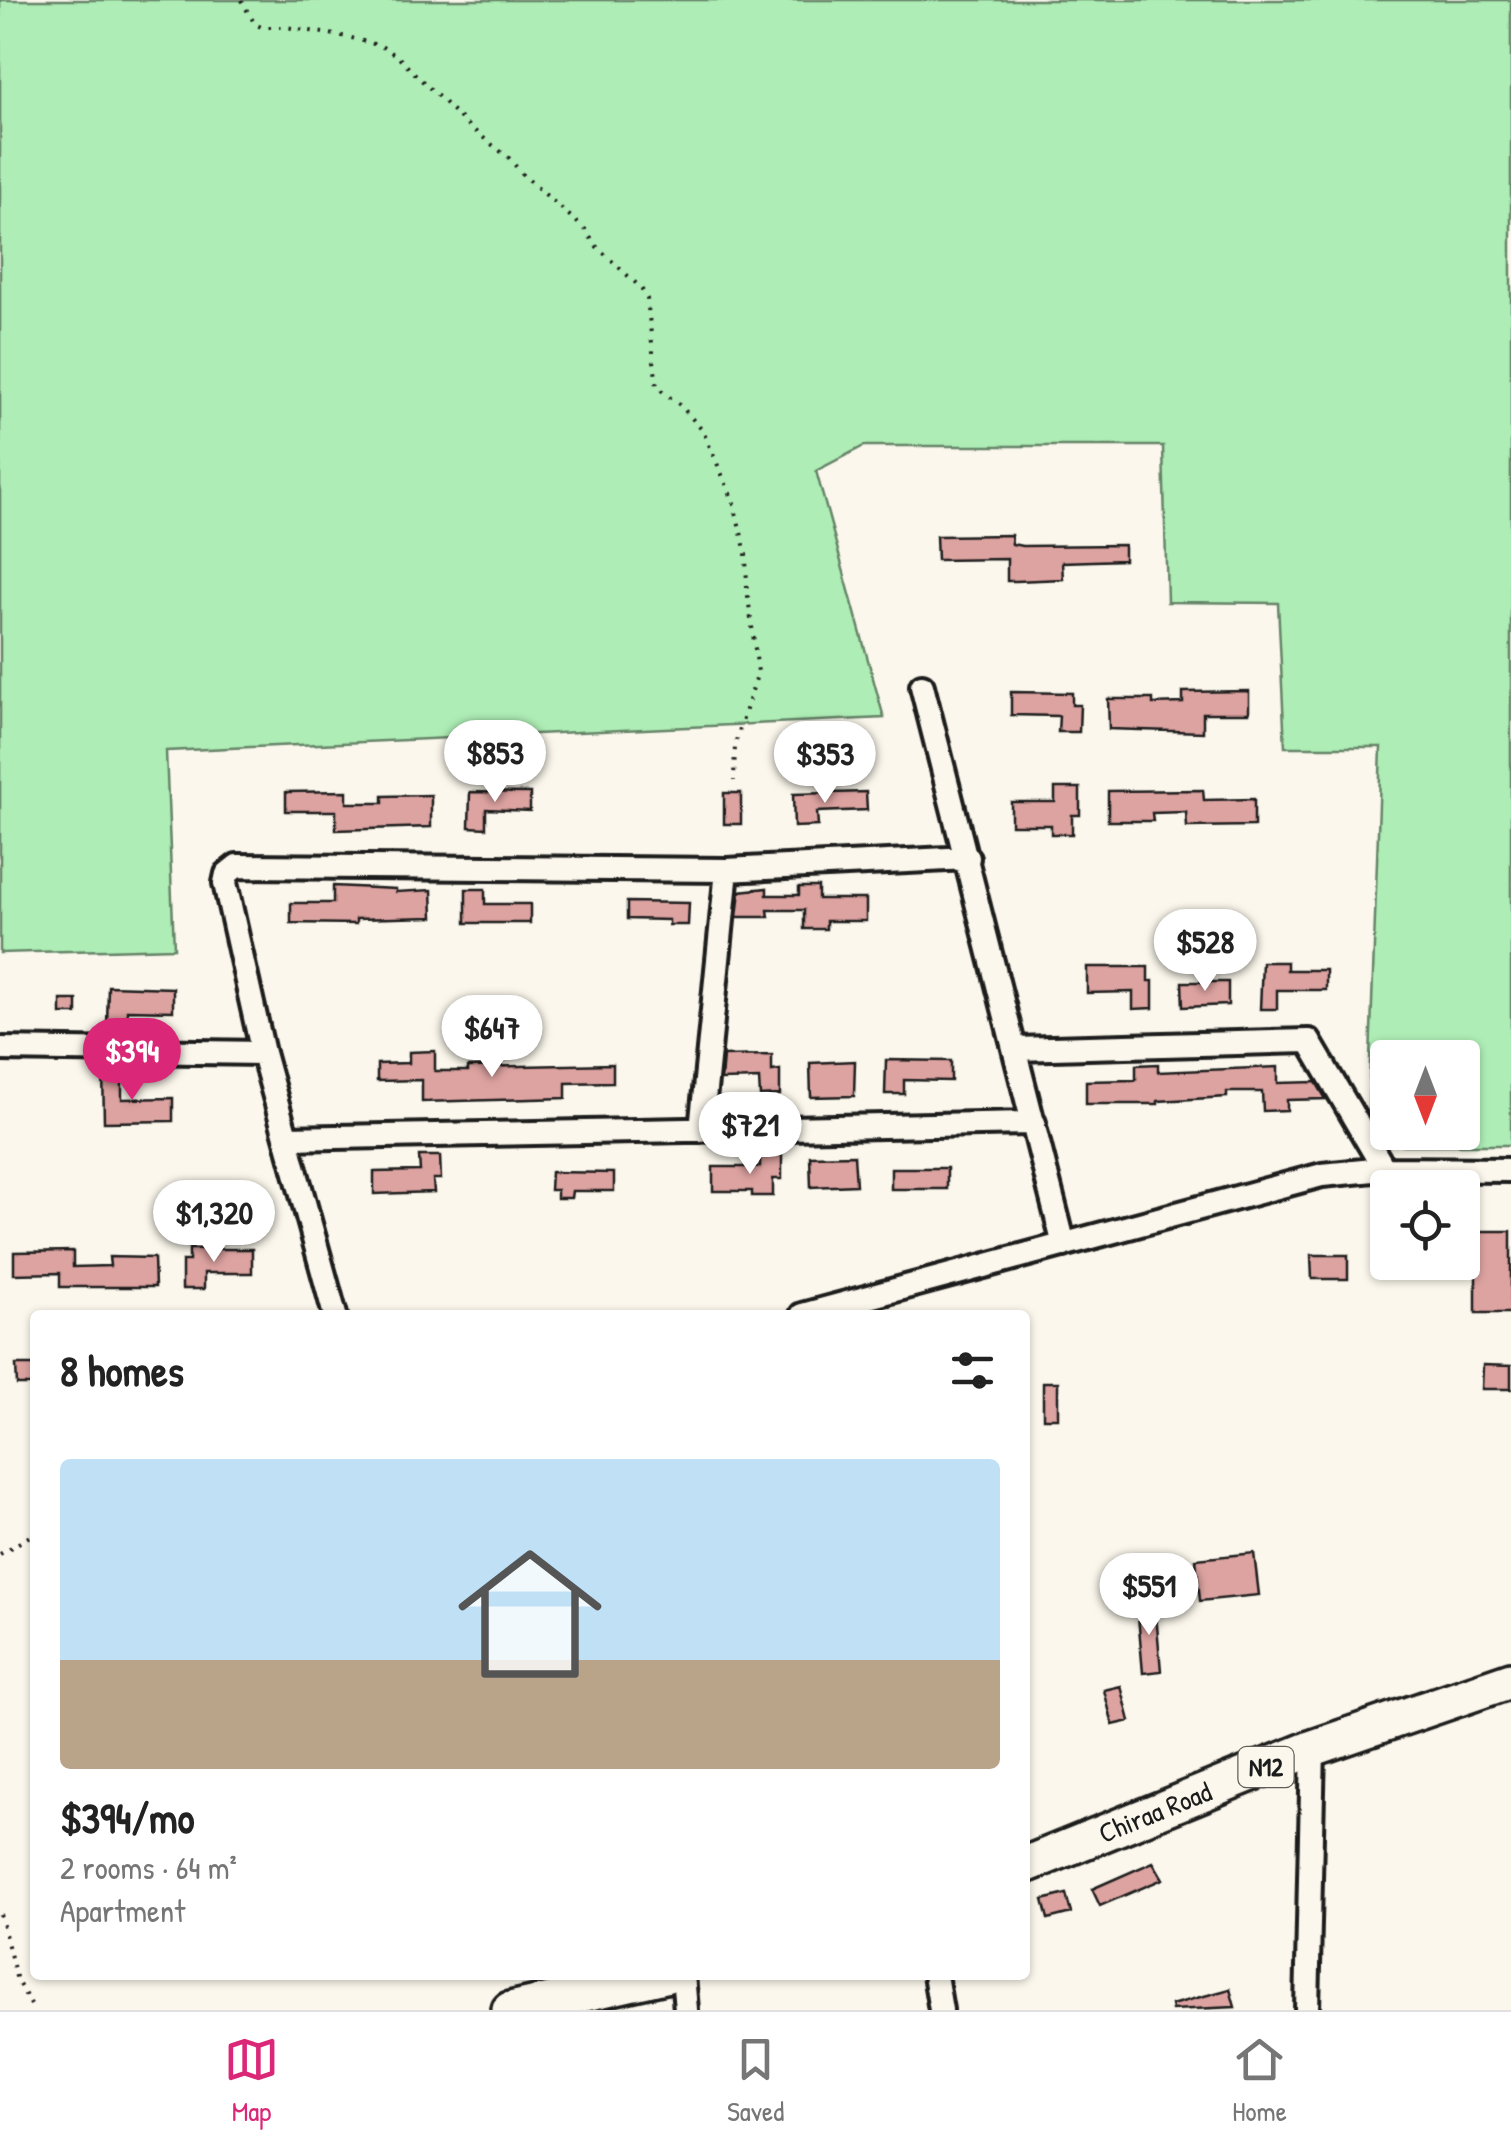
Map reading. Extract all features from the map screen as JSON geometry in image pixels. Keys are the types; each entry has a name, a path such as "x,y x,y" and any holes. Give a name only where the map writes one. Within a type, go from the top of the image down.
{"highway":[{"name":"Chiraa Road","path":"1030,1863 1313,1748 1511,1680"},
{"path":"510,2010 643,1980"}],"street":[{"path":"922,686 1064,1245"},
{"path":"335,1310 263,1053 225,883 227,874 237,866 727,870 968,858"},
{"path":"701,1130 727,870"},
{"path":"1015,1049 1310,1041 1384,1169"},
{"path":"0,1049 263,1053"},
{"path":"287,1138 1034,1123"},
{"path":"821,1310 1286,1182 1384,1169 1511,1170"},
{"path":"1308,2010 1313,1748"},
{"path":"683,1980 686,2010"},
{"path":"937,1980 941,2010"}],"path":[{"path":"241,0 255,24 261,27 348,37 398,56 466,124 588,231 594,244 641,288 647,299 657,387 703,431 733,500 746,553 758,672 735,744 734,781"},
{"path":"0,1554 30,1536"},
{"path":"0,1914 17,1981 34,2010"}],"green space":[{"path":"0,0 1511,0 1511,1145 1480,1145 1480,1040 1371,1040 1381,747 1285,747 1278,603 1167,602 1163,446 864,446 816,471 884,718 166,751 174,948 0,953"},
{"path":"1370,1060 1370,1145 1367,1145"}],"building":[{"path":"1011,535 1012,544 1022,546 1124,545 1124,560 1062,562 1063,579 1007,581 1007,559 937,560 936,536"},
{"path":"1249,691 1249,713 1203,713 1203,732 1109,729 1108,699 1183,703 1183,692"},
{"path":"1011,692 1072,693 1072,705 1080,705 1079,732 1058,732 1059,716 1011,715"},
{"path":"1055,788 1080,788 1080,815 1072,815 1072,834 1051,834 1051,825 1011,825 1011,802 1055,802"},
{"path":"1203,790 1204,800 1254,799 1254,826 1187,827 1186,812 1152,813 1153,821 1108,821 1108,791"},
{"path":"347,791 347,803 383,803 383,796 431,795 431,827 336,830 336,811 286,811 286,792"},
{"path":"470,792 530,793 530,811 486,809 486,828 469,827"},
{"path":"866,792 867,810 817,812 818,826 794,827 793,794"},
{"path":"724,793 741,793 741,824 724,824"},
{"path":"333,886 396,892 432,890 433,917 356,919 356,924 291,923 291,903 333,903"},
{"path":"799,887 818,887 818,899 866,899 866,921 826,921 826,929 804,929 804,910 768,910 769,917 737,917 740,891 767,888 767,895 799,895"},
{"path":"466,889 485,889 485,904 530,904 530,923 466,923"},
{"path":"627,902 689,903 688,925 669,925 669,920 627,919"},
{"path":"1262,962 1287,962 1287,970 1326,970 1326,990 1277,990 1277,1009 1260,1009"},
{"path":"1087,967 1148,967 1148,981 1153,981 1153,1008 1133,1009 1133,992 1087,993"},
{"path":"1182,982 1228,982 1228,1005 1183,1007"},
{"path":"108,986 173,988 173,1011 127,1010 127,1026 107,1026"},
{"path":"61,1000 77,1000 77,1014 61,1014"},
{"path":"435,1051 435,1071 613,1064 613,1082 566,1083 566,1098 422,1102 422,1080 377,1081 377,1064 409,1063 409,1052"},
{"path":"772,1055 772,1071 780,1070 780,1095 760,1096 759,1079 721,1080 723,1056"},
{"path":"886,1060 951,1061 951,1081 904,1080 904,1094 885,1094"},
{"path":"855,1061 854,1096 811,1097 810,1063"},
{"path":"1158,1064 1158,1072 1278,1067 1278,1083 1316,1082 1326,1099 1287,1100 1287,1110 1263,1111 1262,1092 1227,1092 1227,1097 1158,1104 1086,1104 1086,1081 1136,1080 1136,1065"},
{"path":"103,1069 122,1069 122,1099 173,1098 173,1121 104,1122"},
{"path":"760,1154 782,1154 782,1179 773,1179 773,1196 752,1196 752,1191 713,1191 713,1167 760,1167"},
{"path":"854,1155 856,1185 811,1187 810,1156"},
{"path":"419,1156 440,1156 441,1179 433,1179 434,1192 374,1194 374,1172 420,1171"},
{"path":"891,1168 947,1168 947,1189 891,1189"},
{"path":"551,1172 614,1173 614,1191 572,1191 571,1198 557,1198 557,1190 550,1190"},
{"path":"1480,1231 1511,1231 1511,1313 1476,1313"},
{"path":"189,1249 252,1249 252,1273 204,1273 204,1289 182,1289 182,1261 189,1261"},
{"path":"73,1251 73,1267 110,1266 109,1257 154,1258 155,1287 60,1287 60,1273 14,1274 14,1252"},
{"path":"1311,1255 1348,1255 1348,1279 1312,1279"},
{"path":"16,1365 30,1365 30,1385 17,1385"},
{"path":"1483,1365 1511,1366 1511,1389 1482,1389"},
{"path":"1043,1382 1058,1382 1058,1418 1043,1418"},
{"path":"1254,1553 1259,1595 1200,1601 1196,1559"},
{"path":"1155,1603 1161,1671 1143,1673 1137,1604"},
{"path":"1121,1686 1130,1721 1113,1725 1104,1690"},
{"path":"1153,1862 1163,1879 1100,1906 1092,1889"},
{"path":"1066,1894 1071,1913 1048,1919 1043,1900"},
{"path":"1230,1989 1235,2007 1172,2010 1171,2005"}]}
